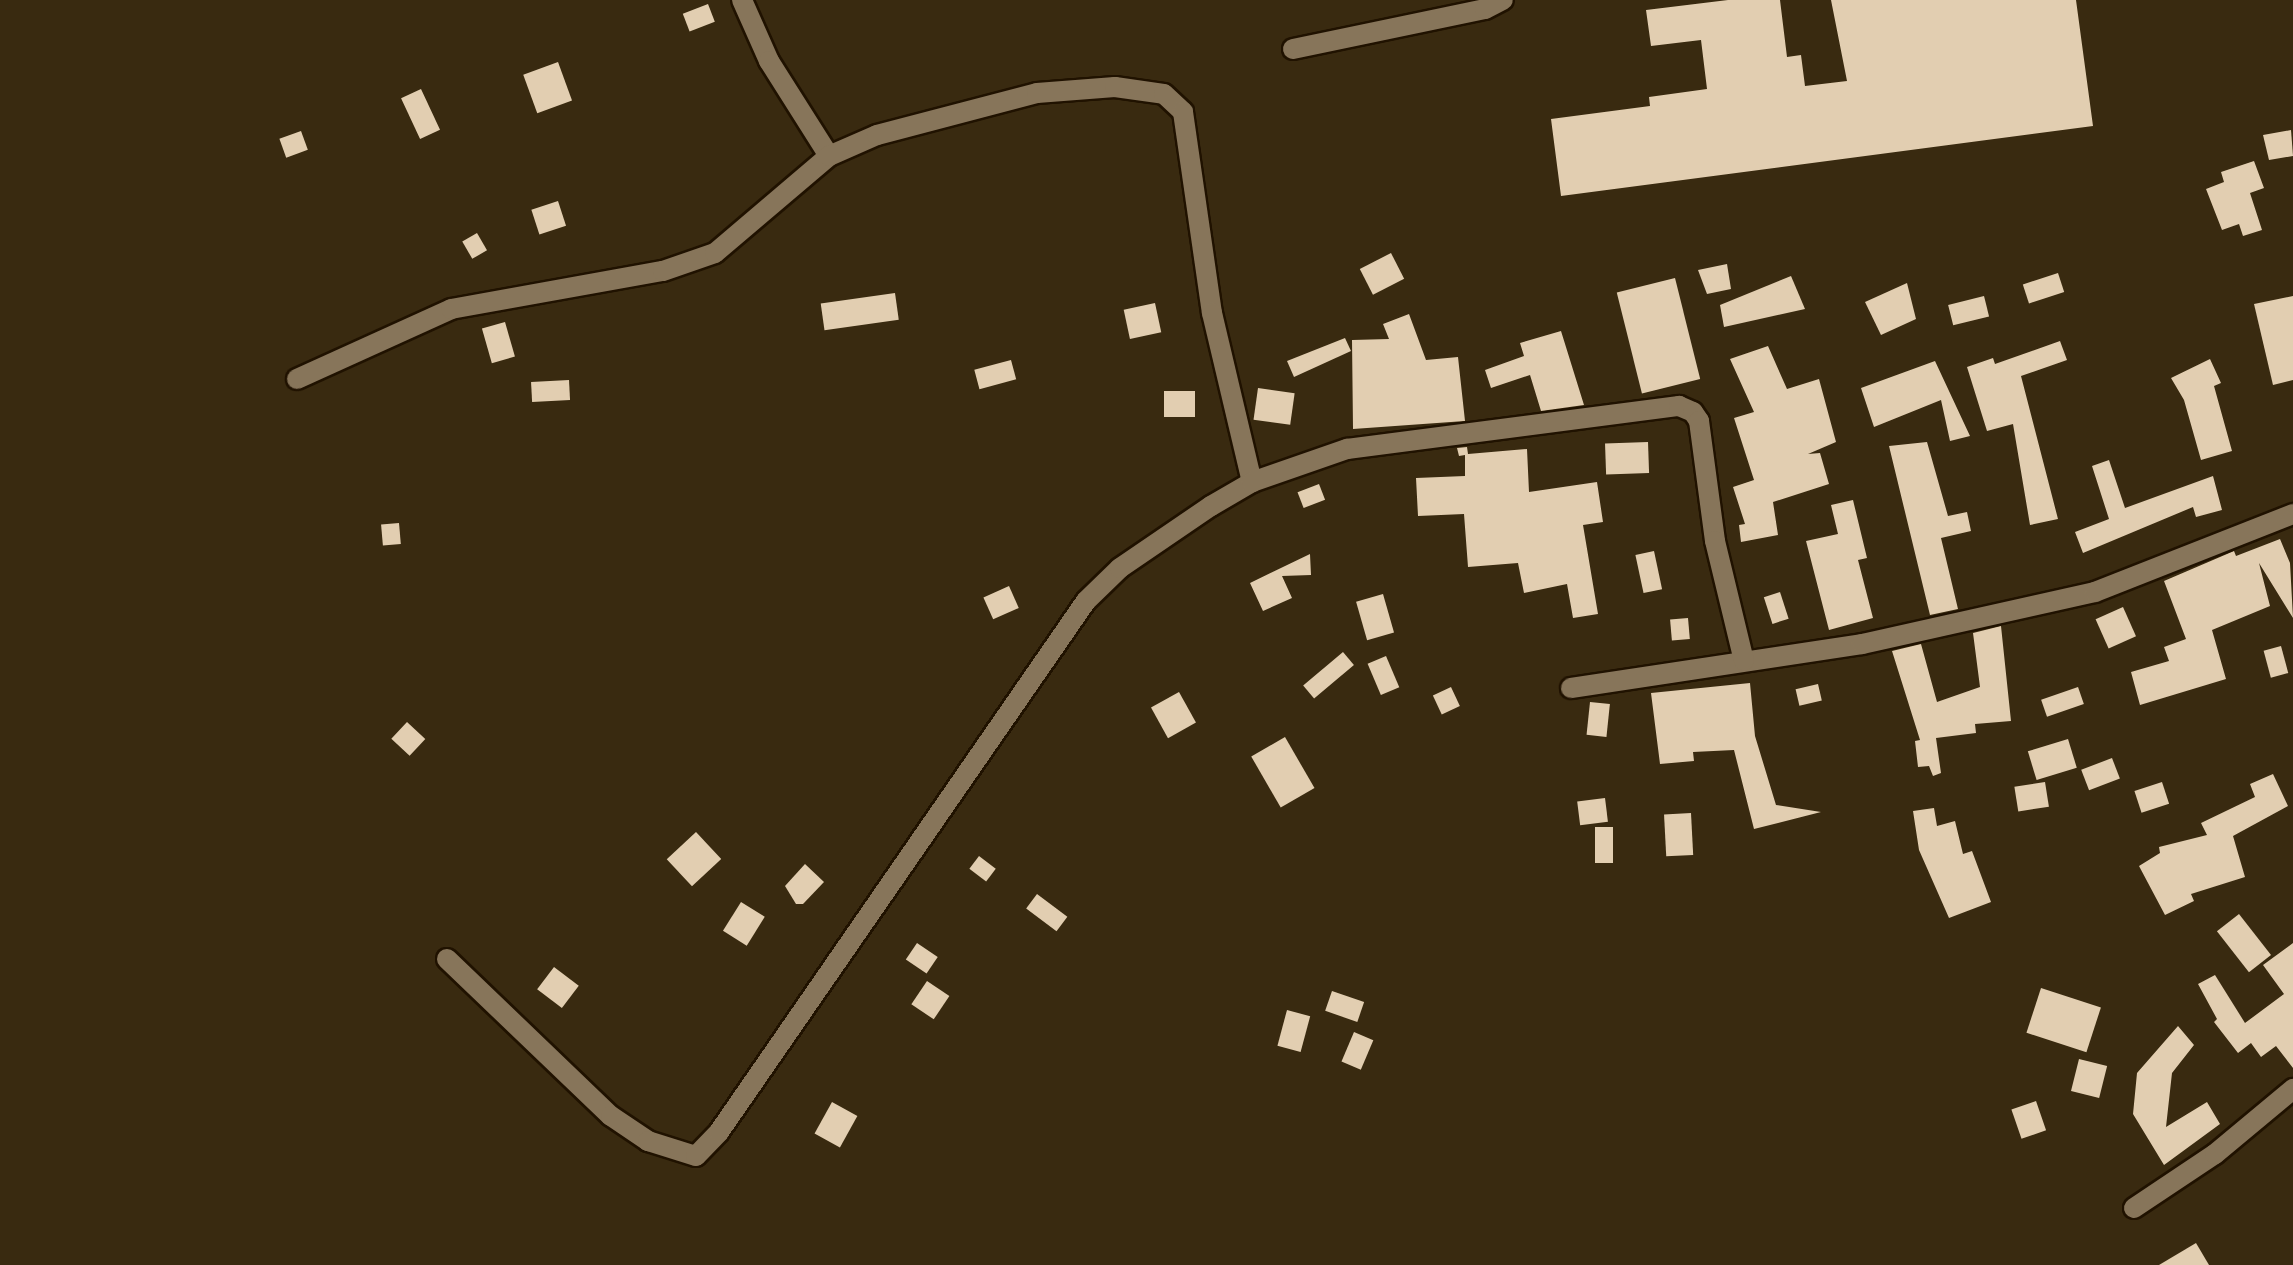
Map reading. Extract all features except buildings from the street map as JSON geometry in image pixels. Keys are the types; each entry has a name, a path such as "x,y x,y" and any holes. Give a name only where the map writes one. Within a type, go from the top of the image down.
{"street":[{"path":"742,0 769,61 829,156"},
{"path":"1293,49 1485,9 1503,0"},
{"path":"297,379 451,309 663,271 715,253 829,156 877,135 1037,93 1115,87 1164,94 1183,112 1212,313 1252,482"},
{"path":"447,959 611,1116 648,1141 696,1156 719,1132 1086,601 1120,568 1252,482 1347,449 1679,406 1693,412 1699,421 1715,541 1744,661"},
{"path":"1571,688 1862,644 2095,592 2293,514"},
{"path":"2134,1208 2190,1173 2288,1098"}]}
